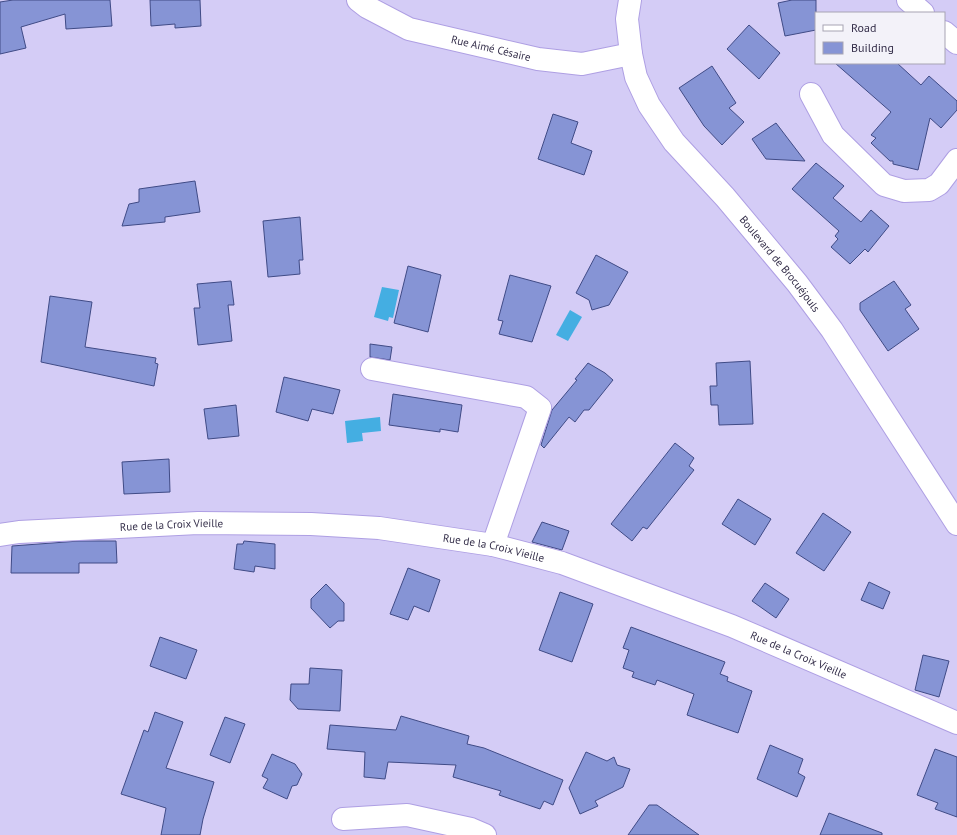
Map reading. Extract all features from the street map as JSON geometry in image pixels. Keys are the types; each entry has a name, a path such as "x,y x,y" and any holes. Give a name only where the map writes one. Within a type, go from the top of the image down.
{"street":[{"name":"Rue Aimé Césaire","path":"358,0 367,8 409,29 538,59 582,64 631,54"},
{"name":"Boulevard de Brocuéjouls","path":"630,0 627,19 631,54 636,77 649,105 674,142 725,197 797,284 832,330 957,524"},
{"path":"908,0 922,12"},
{"path":"945,33 957,43"},
{"path":"811,94 833,135 884,185 904,191 929,190 939,184 957,160"},
{"path":"372,369 526,397 540,408 494,545"},
{"name":"Rue de la Croix Vieille","path":"0,535 19,532 198,523 311,524 379,528 494,545 562,563 732,626 957,723"},
{"path":"343,819 407,815 471,829 485,835"}],"water":[{"path":"382,287 399,290 393,318 389,317 388,321 374,317"},
{"path":"570,310 582,317 568,341 556,335"},
{"path":"380,417 381,431 362,433 363,441 347,443 345,421"}],"building":[{"path":"13,0 110,0 112,26 66,29 65,14 21,27 26,48 0,54 0,2"},
{"path":"150,0 200,0 201,26 175,28 175,24 151,26"},
{"path":"792,0 816,0 815,30 785,36 778,3"},
{"path":"749,25 780,53 759,79 727,49"},
{"path":"836,64 898,64 921,85 929,76 957,101 957,110 941,128 930,118 918,170 893,164 893,161 890,161 871,143 876,138 871,135 891,112"},
{"path":"712,66 736,103 729,108 744,122 722,145 704,126 679,88"},
{"path":"553,114 578,122 571,143 592,151 584,175 538,159"},
{"path":"776,123 805,161 766,159 752,139"},
{"path":"816,163 844,186 833,198 861,222 871,210 889,226 868,252 865,249 850,264 831,247 838,239 835,236 839,231 792,189"},
{"path":"195,181 200,212 165,217 165,222 122,226 129,204 139,202 139,189"},
{"path":"300,217 303,260 299,260 300,274 268,277 263,221"},
{"path":"596,255 628,272 609,305 592,310 589,300 576,293"},
{"path":"408,266 441,275 428,332 394,323"},
{"path":"510,275 551,286 532,342 499,334 503,321 498,320"},
{"path":"231,281 234,305 228,305 232,341 198,345 194,308 200,308 197,284"},
{"path":"894,281 911,305 905,309 919,329 888,351 860,310 860,303"},
{"path":"50,296 92,302 85,347 156,358 155,363 158,364 154,386 41,362"},
{"path":"370,344 392,347 390,360 370,357"},
{"path":"750,361 753,424 719,425 718,405 711,405 710,386 717,386 716,363"},
{"path":"588,363 605,373 613,380 589,410 584,410 575,422 569,417 544,448 541,445 552,410 577,380 575,379"},
{"path":"284,377 340,390 333,414 312,409 308,421 276,412"},
{"path":"393,394 462,405 458,432 440,429 440,432 389,425"},
{"path":"236,405 239,436 208,439 204,409"},
{"path":"675,443 694,458 689,466 694,470 647,529 643,527 632,541 611,524"},
{"path":"169,459 170,492 124,494 122,462"},
{"path":"738,499 771,519 755,545 722,524"},
{"path":"823,513 851,532 824,571 796,553"},
{"path":"542,522 569,531 562,550 532,542"},
{"path":"79,541 116,541 117,563 79,563 79,573 11,573 12,546"},
{"path":"244,541 275,544 275,569 255,566 254,572 234,569 237,544 243,544"},
{"path":"408,568 440,580 429,612 414,606 408,620 390,614"},
{"path":"869,582 890,592 883,609 861,600"},
{"path":"765,583 789,599 776,618 752,601"},
{"path":"326,584 344,603 344,621 338,621 330,628 311,608 311,599"},
{"path":"560,592 593,604 572,662 539,650"},
{"path":"631,627 725,662 720,674 728,677 727,681 752,691 738,733 687,715 694,694 657,680 655,685 632,677 634,672 623,668 629,650 623,648"},
{"path":"160,637 197,650 186,679 150,666"},
{"path":"923,655 949,661 939,697 915,690"},
{"path":"310,668 342,670 340,711 298,709 290,700 291,684 309,684"},
{"path":"155,712 183,722 166,768 214,782 200,835 161,835 166,808 121,794 144,730 148,732"},
{"path":"401,716 469,736 467,744 484,748 563,780 553,805 544,801 540,809 499,795 501,791 453,777 456,765 388,762 385,779 364,777 365,752 327,749 330,725 396,730"},
{"path":"225,717 245,724 230,763 210,755"},
{"path":"770,745 803,759 798,773 805,777 797,797 757,779"},
{"path":"935,749 957,757 957,817 935,809 938,803 917,795"},
{"path":"586,752 607,761 614,757 617,765 630,769 623,787 595,801 598,806 580,814 569,788"},
{"path":"272,754 295,764 302,774 297,785 292,786 287,799 263,788 268,779 262,776"},
{"path":"649,805 657,805 699,835 628,835"},
{"path":"829,813 882,833 882,835 820,835"}]}
